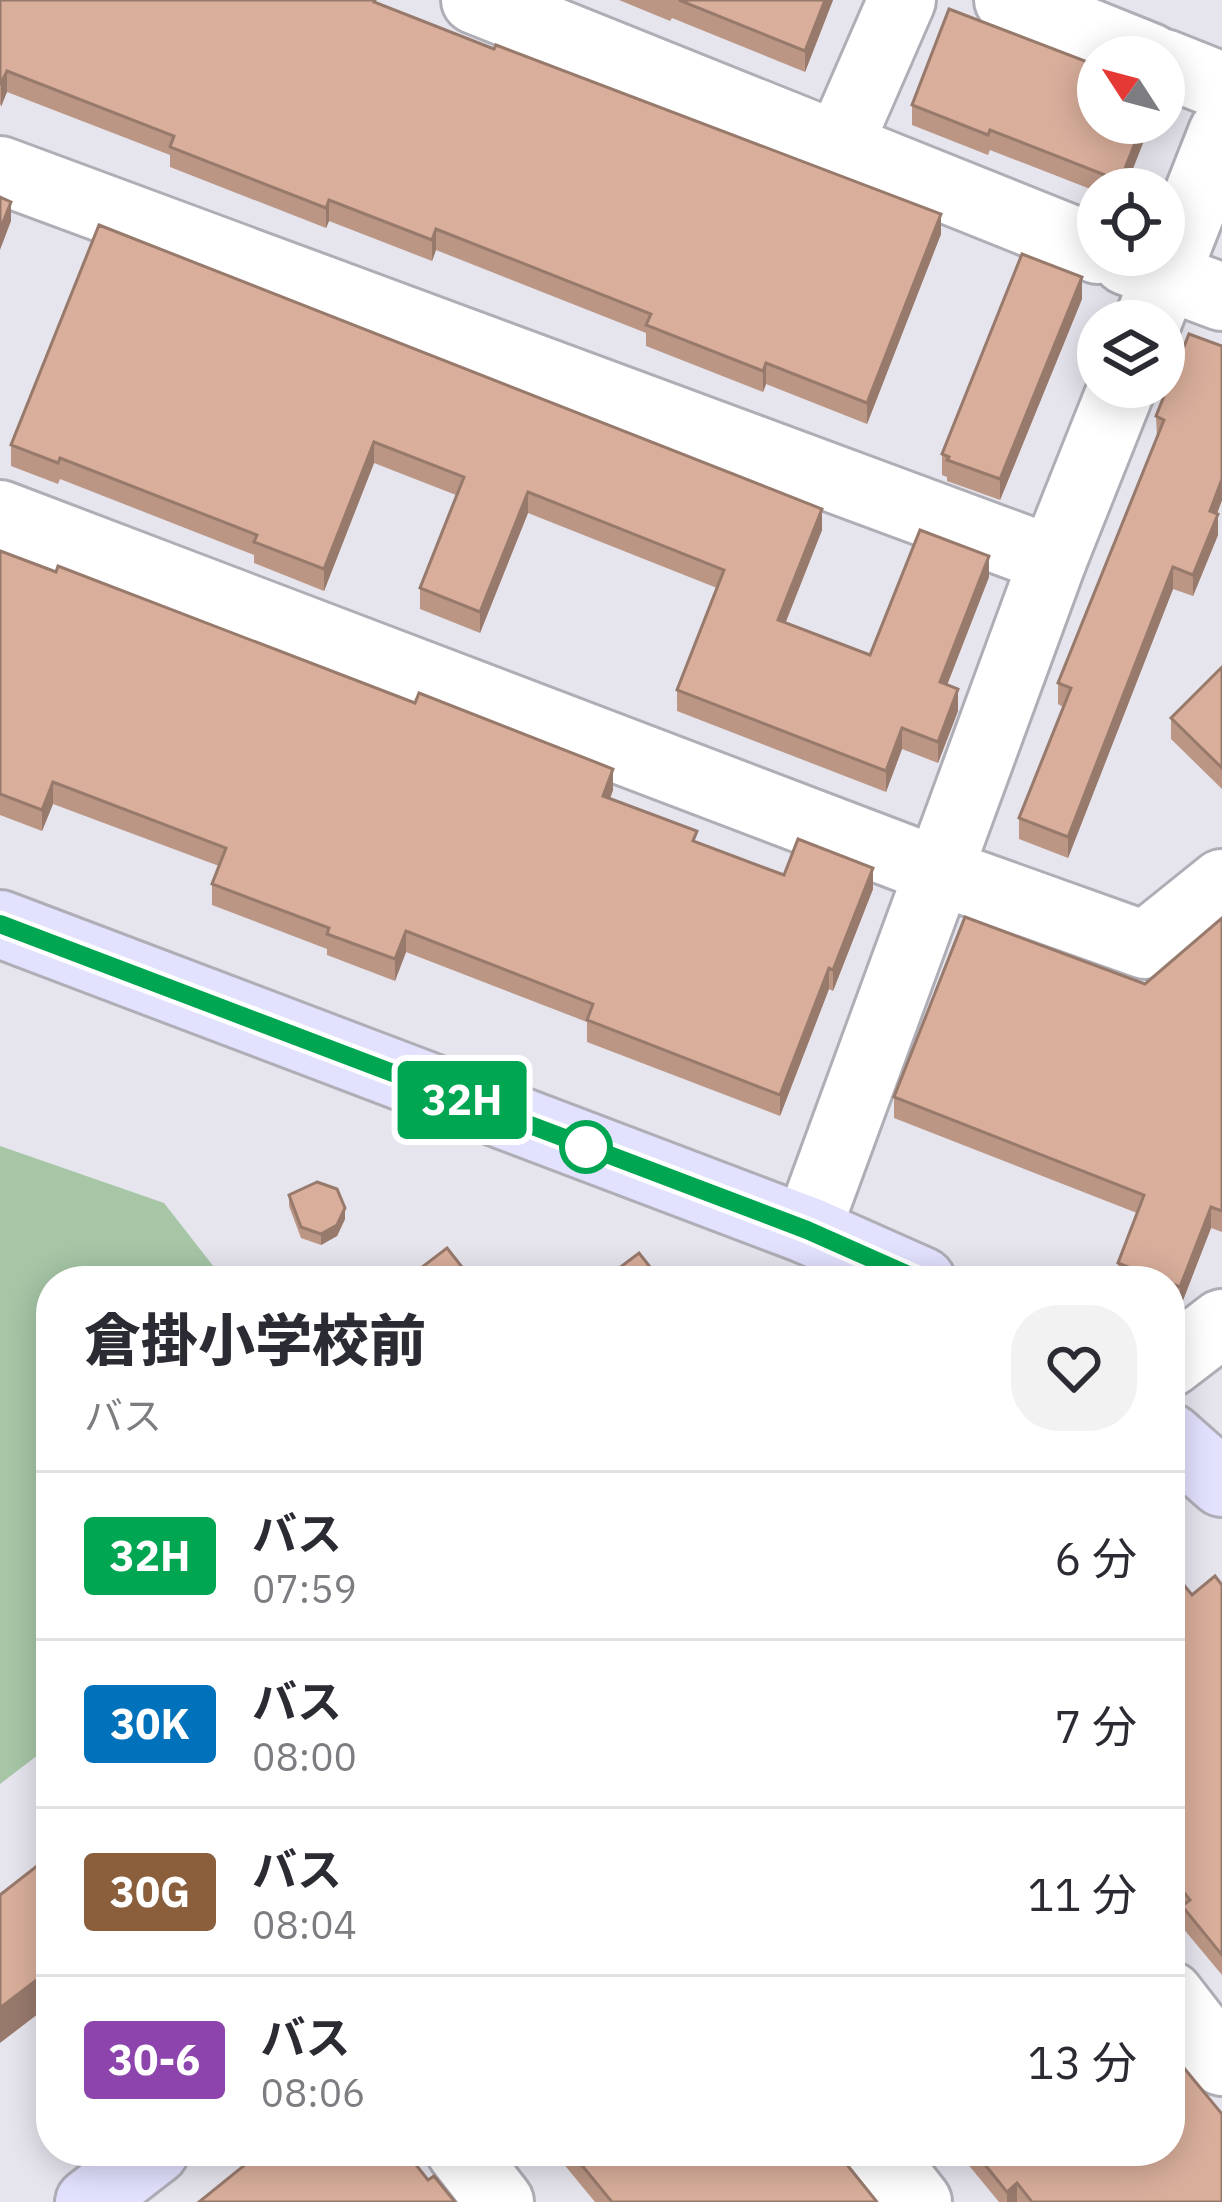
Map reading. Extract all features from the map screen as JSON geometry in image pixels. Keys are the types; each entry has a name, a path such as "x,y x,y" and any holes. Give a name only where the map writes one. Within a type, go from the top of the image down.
{"street":[{"path":"475,0 1077,242"},
{"path":"838,147 902,0"},
{"path":"1008,0 1098,36"},
{"path":"1185,71 1222,86"},
{"path":"1162,287 1222,133"},
{"path":"0,170 1053,560"},
{"path":"807,1230 1053,560 1114,408"},
{"path":"0,514 938,871 1145,945 1222,883"},
{"path":"0,924 807,1230 888,1266"},
{"path":"1185,1352 1222,1323"},
{"path":"1185,1450 1222,1483"},
{"path":"1185,2014 1222,2062"},
{"path":"89,2202 136,2166"},
{"path":"472,2166 500,2202"},
{"path":"890,2166 918,2202"}],"green space":[{"path":"0,1146 164,1203 213,1266 36,1266 36,1756 0,1784"}],"building":[{"path":"0,0 375,0 494,49 496,45 941,214 867,403 766,363 763,371 646,325 651,314 436,229 432,240 329,200 326,208 170,147 174,136 7,71 0,85"},
{"path":"679,0 825,0 805,51"},
{"path":"949,9 1077,58 1077,144 1135,144 1125,168 1087,168 912,105"},
{"path":"0,197 11,202 0,230"},
{"path":"99,225 822,509 778,620 870,655 920,530 989,556 940,682 958,689 938,742 902,728 886,771 677,690 724,570 528,492 480,612 420,588 464,477 374,442 324,569 254,542 257,535 60,458 58,463 11,445"},
{"path":"1022,254 1082,277 1000,479 942,454"},
{"path":"1189,334 1222,346 1222,479 1210,511 1218,514 1193,575 1173,567 1068,837 1019,818 1071,688 1058,683 1164,420 1156,416 1159,408 1185,408"},
{"path":"0,551 56,572 58,566 415,703 419,693 613,769 603,796 697,831 693,841 784,875 798,839 873,868 780,1095 587,1020 593,1004 406,931 395,959 327,934 329,928 212,884 226,848 53,782 42,810 0,794"},
{"path":"1222,667 1222,768 1171,718"},
{"path":"965,917 1145,984 1222,918 1222,1211 1211,1207 1185,1274 1185,1266 1118,1263 1144,1195 894,1097"},
{"path":"317,1182 337,1189 345,1208 337,1225 321,1234 301,1227 289,1195"},
{"path":"447,1248 461,1266 424,1266"},
{"path":"639,1253 649,1266 622,1266"},
{"path":"1215,1576 1222,1585 1222,1955 1185,1910 1190,1900 1185,1894 1185,1586 1192,1595"},
{"path":"36,1867 36,1980 0,2008 0,1895"},
{"path":"1185,2069 1222,2114 1222,2202 1032,2202 1017,2183 1007,2192 986,2166 1185,2166"},
{"path":"243,2166 417,2166 428,2180 434,2176 455,2202 199,2202"},
{"path":"582,2166 848,2166 877,2202 612,2202"}],"bus line":[{"name":"32H","path":"0,924 807,1230 888,1266"}]}
